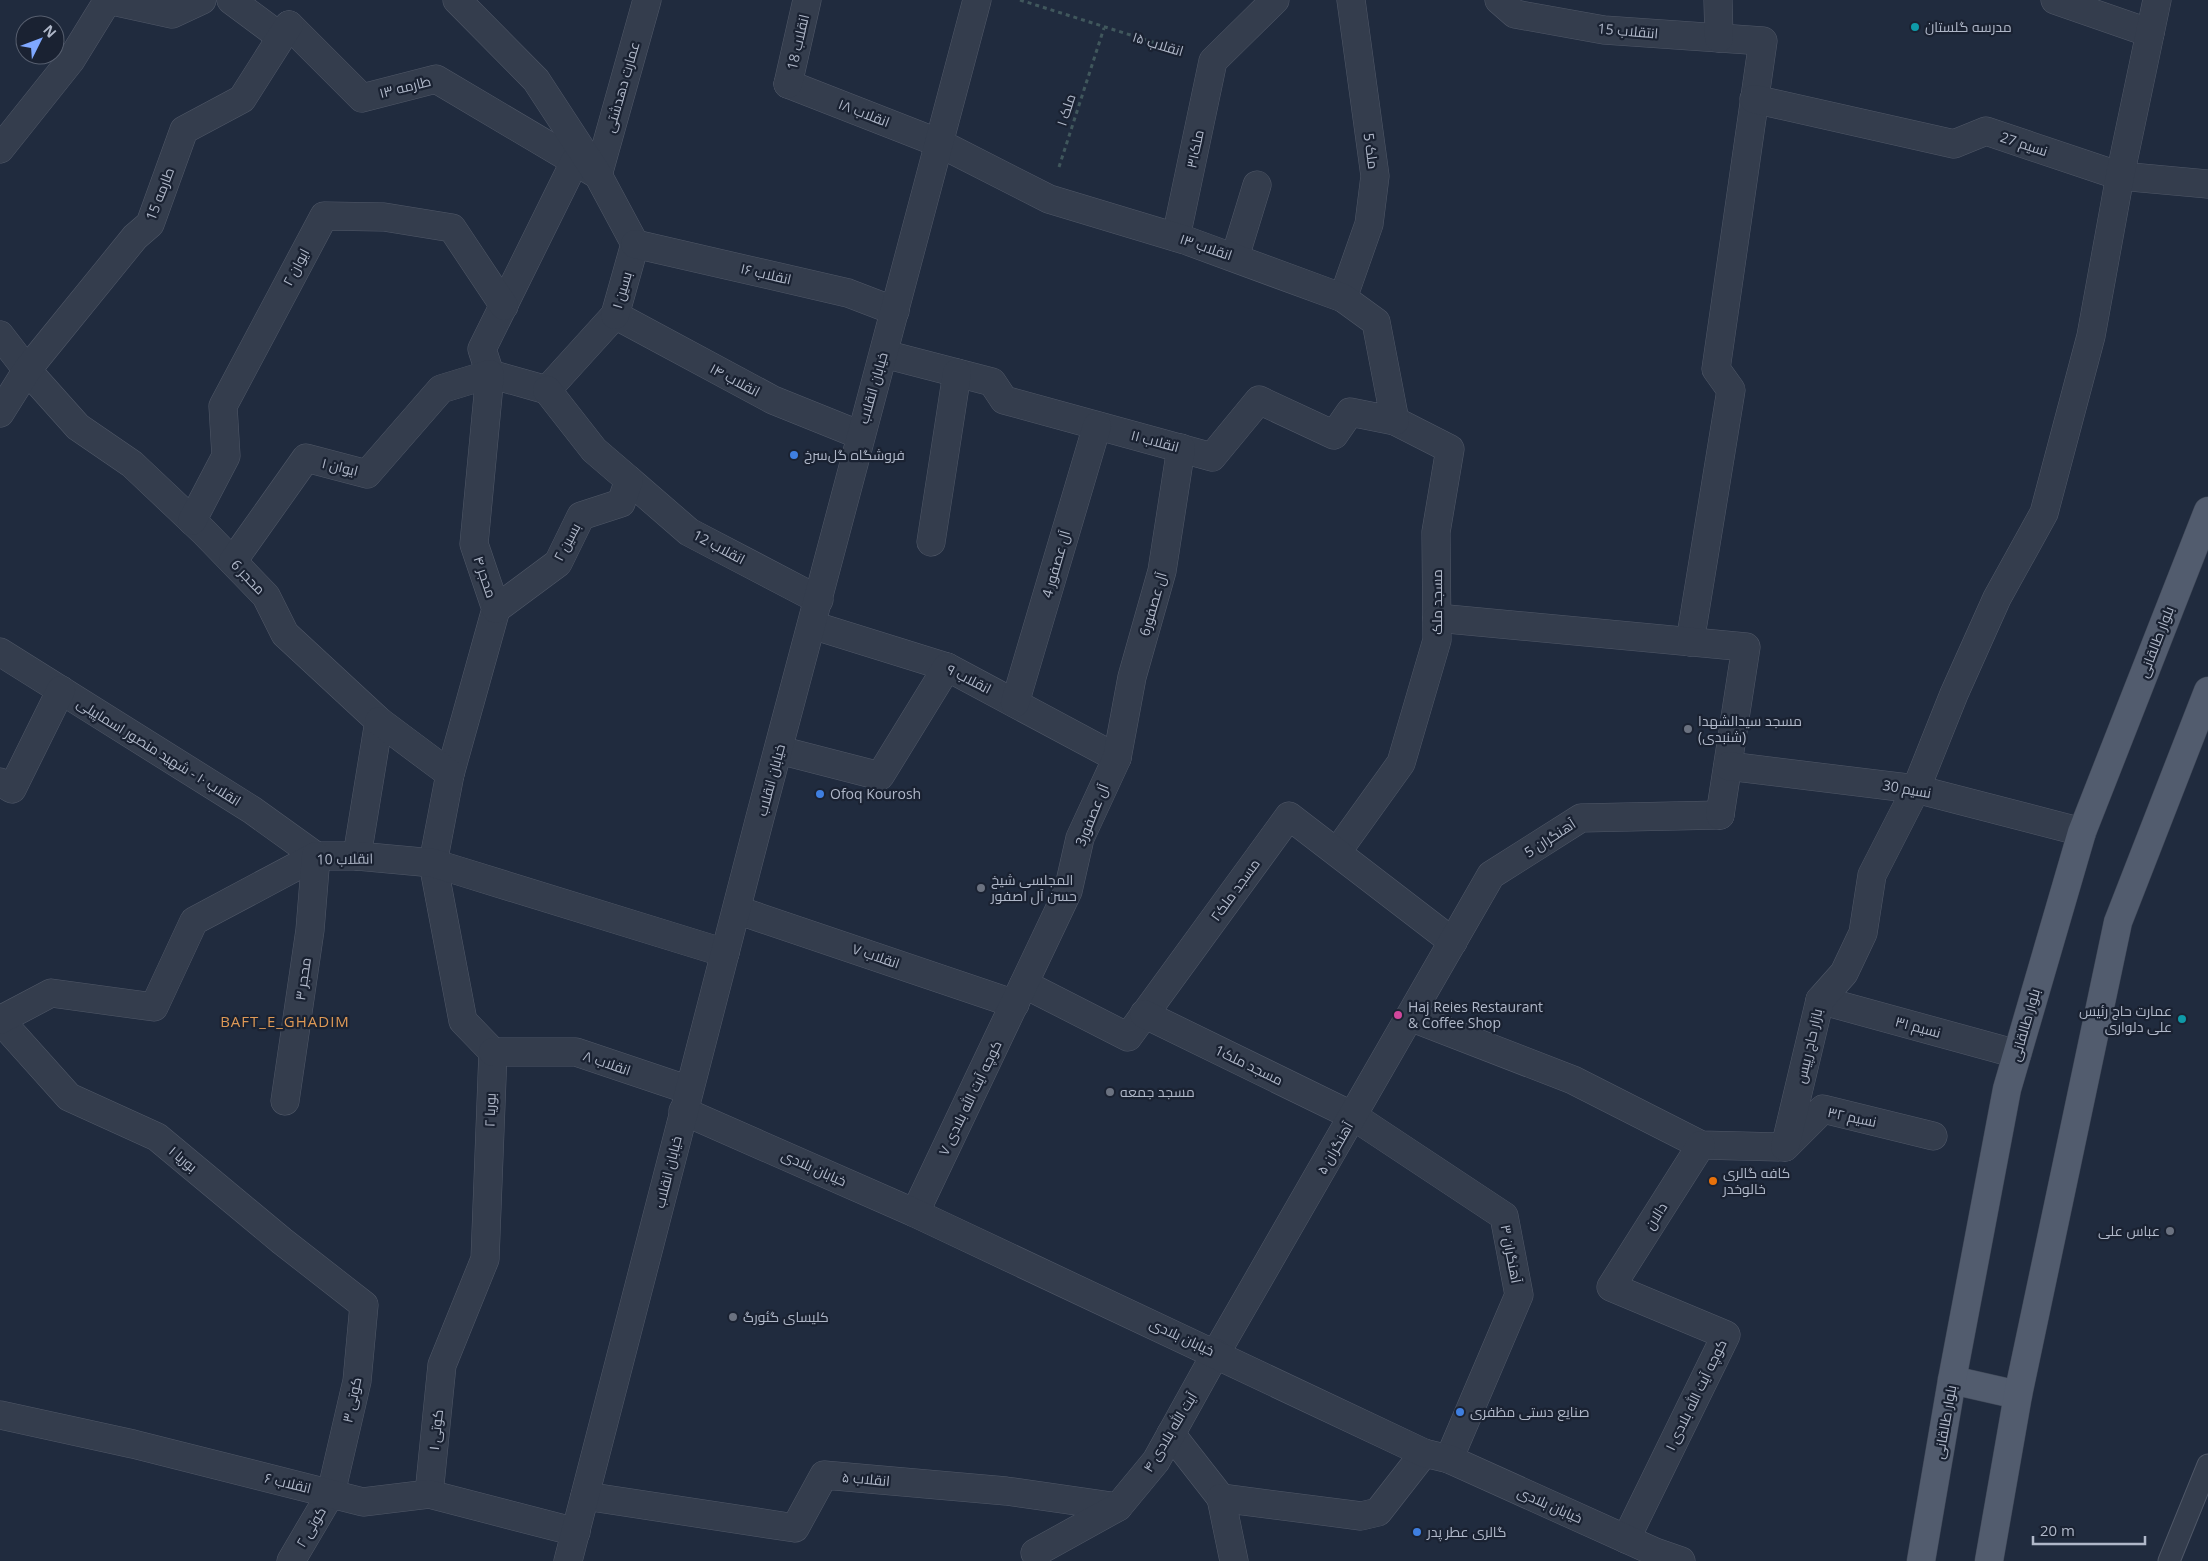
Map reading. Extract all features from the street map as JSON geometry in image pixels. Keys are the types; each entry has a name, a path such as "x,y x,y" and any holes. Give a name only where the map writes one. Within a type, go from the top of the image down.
{"main road":[{"name":"بلوار طالقانی","path":"1921,1561 1952,1380 2007,1090 2082,832 2208,511"},
{"path":"1989,1561 2018,1395 2118,922 2208,691"},
{"path":"1952,1380 2018,1395"}],"street":[{"path":"0,149 71,60 107,0 172,14 202,0"},
{"path":"231,0 278,35 289,25"},
{"path":"457,0 536,80 587,168 635,244"},
{"name":"عمارت دهدشتی","path":"490,374 482,349 504,306 587,168 647,0"},
{"name":"انقلاب 18","path":"788,84 807,0"},
{"name":"خیابان انقلاب","path":"568,1561 860,434 884,354 977,0"},
{"path":"1213,61 1275,0"},
{"name":"ملک 5","path":"1343,298 1369,224 1375,176 1351,0"},
{"name":"انتقلاب 15","path":"1500,0 1515,14 1604,30 1762,41 1754,99"},
{"path":"1718,0 1719,38"},
{"path":"2055,0 2150,33"},
{"name":"بازار حاج رپیس","path":"1785,1147 1820,1000 1844,973 1863,933 1872,875 1916,789 1954,694 1997,598 2044,514 2091,336 2120,176 2157,0"},
{"name":"طارمه ۱۳","path":"289,25 362,98 436,79 587,168"},
{"name":"طارمه 15","path":"0,413 27,370 135,237 150,224 184,130 242,99 289,25"},
{"name":"ملک۳۱","path":"1176,237 1213,61"},
{"name":"انقلاب ۱۸","path":"788,84 939,142"},
{"path":"1690,642 1731,390 1716,369 1754,99"},
{"name":"نسیم 27","path":"1754,99 1954,144 1986,131 2120,176 2208,184"},
{"name":"انقلاب ۱۳","path":"939,142 1049,199 1176,237 1343,298 1376,322 1395,421"},
{"path":"1235,257 1257,185"},
{"name":"ایوان ۲","path":"192,520 226,456 223,406 324,216 384,216 452,228 504,306"},
{"name":"انقلاب ۱۶","path":"635,244 848,293 895,311"},
{"name":"بسین ۱","path":"547,390 615,315 635,244"},
{"name":"انقلاب ۱۴","path":"615,315 773,400 860,434"},
{"name":"محجر 6","path":"0,335 27,370 78,426 132,464 233,561 266,596 285,634 379,721 450,774"},
{"name":"انقلاب ۱۱","path":"884,354 992,382 1004,400 1212,457 1259,400 1334,435 1350,412 1395,421"},
{"path":"0,378 27,370"},
{"path":"931,542 958,373"},
{"path":"490,374 547,390 594,450 629,480"},
{"name":"ایوان ۱","path":"233,561 306,458 367,474 441,389 490,374"},
{"name":"محجر ۴","path":"433,863 450,774 496,609 474,544 490,374"},
{"name":"مسجد ملک","path":"1337,852 1402,763 1437,640 1436,532 1450,449 1395,421"},
{"name":"آل عصفور 4","path":"1015,703 1097,426"},
{"name":"آل عصفور6","path":"1116,758 1132,677 1162,571 1180,448"},
{"name":"بسین ۲","path":"496,609 558,563 581,516 621,503 629,480"},
{"name":"انقلاب 12","path":"629,480 688,532 815,612"},
{"name":"انقلاب ۹","path":"815,612 947,667 1116,758"},
{"path":"1437,618 1746,647 1728,766"},
{"name":"انقلاب ۱۰ - شهید منصور اسماپیلی","path":"0,652 252,810 316,856"},
{"path":"779,750 880,776 947,667"},
{"path":"0,782 12,789 62,690"},
{"path":"357,856 379,721"},
{"name":"آل عصفور3","path":"1020,994 1068,891 1080,838 1116,758"},
{"name":"نسیم 30","path":"1728,766 1916,789 2082,832"},
{"name":"آهنگران 5","path":"1453,942 1491,875 1581,818 1720,815 1728,766"},
{"name":"مسجد ملک۲","path":"1020,994 1128,1036 1289,816 1453,942"},
{"name":"انقلاب 10","path":"0,1020 51,993 154,1007 194,921 316,856 357,856 433,863 725,952"},
{"name":"محجر ۳","path":"285,1101 310,930 316,856"},
{"path":"433,863 463,1021 493,1052"},
{"name":"انقلاب ۷","path":"737,910 1020,994"},
{"name":"آهنگران ۵","path":"1216,1353 1453,942"},
{"name":"کوچه آیت الله بلادی ۷","path":"915,1213 1020,994"},
{"name":"نسیم ۳۱","path":"1820,1000 2017,1054"},
{"name":"مسجد ملک1","path":"1144,1014 1353,1116"},
{"path":"1410,1017 1573,1080 1701,1145 1785,1147"},
{"name":"بوریا ۱","path":"0,1020 69,1097 157,1137 282,1241 364,1305"},
{"name":"انقلاب ۸","path":"493,1052 576,1052 686,1101"},
{"name":"بوریا ۲","path":"442,1365 485,1259 493,1052"},
{"name":"خیابان بلادی","path":"686,1101 915,1213 1436,1456 1626,1539 1653,1556 1681,1561"},
{"name":"نسیم ۳۲","path":"1785,1147 1823,1109 1933,1136"},
{"name":"آهنگران ۳","path":"1222,1498 1361,1516 1378,1512 1436,1456 1519,1296 1504,1216 1353,1116"},
{"name":"دالان","path":"1611,1287 1701,1145"},
{"name":"کوچه آیت الله بلادی ۱","path":"1611,1287 1726,1335 1626,1539"},
{"name":"کوتی ۳","path":"331,1493 357,1381 364,1305"},
{"name":"آیت الله بلادی ۴","path":"1118,1507 1156,1460 1216,1353"},
{"name":"کوتی ۱","path":"429,1494 442,1365"},
{"name":"انقلاب ۶","path":"0,1415 133,1444 363,1502 429,1494 576,1532"},
{"path":"1172,1434 1222,1498 1234,1561"},
{"name":"انقلاب ۵","path":"585,1496 795,1528 824,1475 1006,1492 1118,1507"},
{"name":"کوتی ۲","path":"291,1561 331,1493"},
{"path":"1031,1557 1118,1507"}],"lane":[{"path":"2169,1561 2208,1465"}],"path":[{"name":"انقلاب ۱۵","path":"1020,0 1213,61"},
{"name":"ملک ۱","path":"1049,199 1104,28"}],"place":[{"name":"مدرسه گلستان","path":"1915,27"},
{"name":"فروشگاه گل‌سرخ","path":"794,455"},
{"name":"مسجد سیدالشهدا (شنبدی)","path":"1688,729"},
{"name":"Ofoq Kourosh","path":"820,794"},
{"name":"المجلسی شیخ حسن آل اصفور","path":"981,888"},
{"name":"Haj Reies Restaurant & Coffee Shop","path":"1398,1015"},
{"name":"عمارت حاج رئیس علی دلواری","path":"2182,1019"},
{"name":"مسجد جمعه","path":"1110,1092"},
{"name":"کافه گالری خالوخدر","path":"1713,1181"},
{"name":"عباس علی","path":"2170,1231"},
{"name":"کلیسای گئورگ","path":"733,1317"},
{"name":"صنایع دستی مظفری","path":"1460,1412"},
{"name":"گالری عطر پدر","path":"1417,1532"}],"district":[{"name":"BAFT_E_GHADIM","path":"285,1022"}]}
